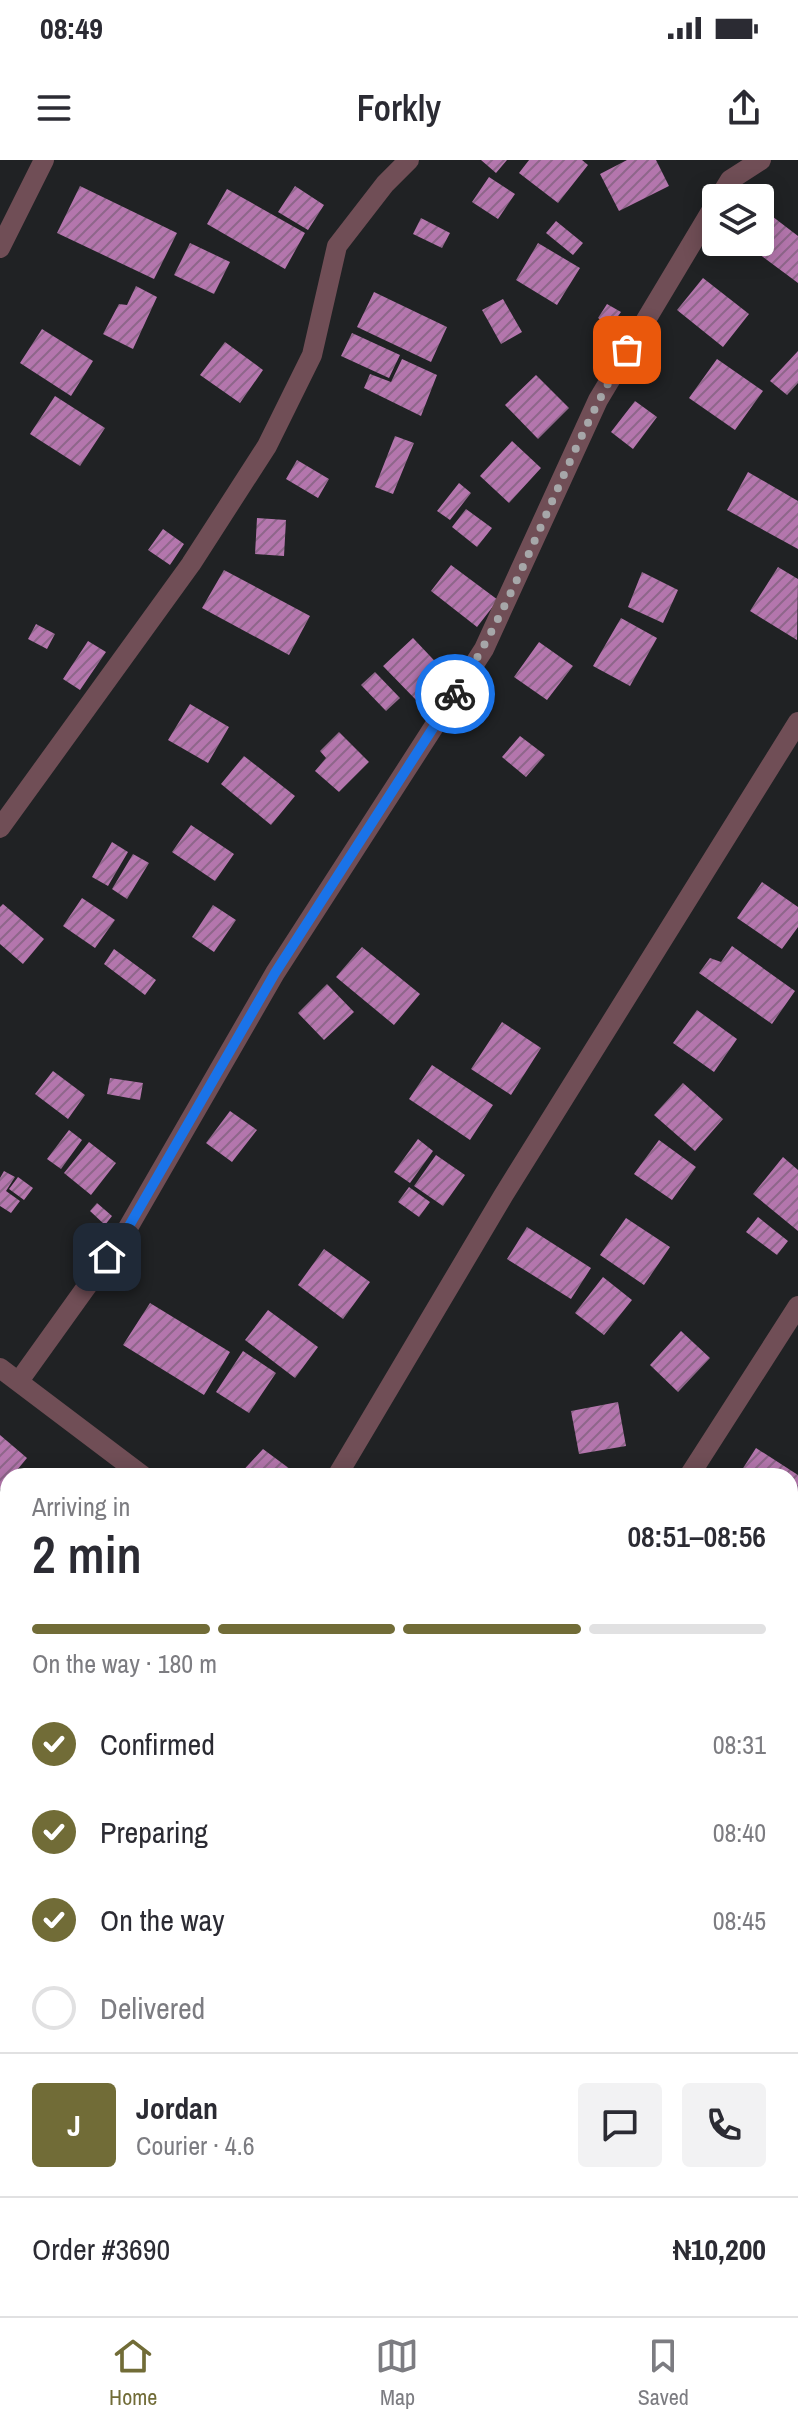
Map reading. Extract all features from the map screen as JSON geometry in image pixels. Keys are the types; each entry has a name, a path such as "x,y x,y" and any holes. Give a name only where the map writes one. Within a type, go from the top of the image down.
{"street":[{"path":"0,248 44,160"},
{"path":"0,828 191,564 267,446 312,355 337,246 385,184 409,160"},
{"path":"727,184 761,160"},
{"path":"19,1381 125,1233 275,973 484,649 598,400 702,225"},
{"path":"342,1468 503,1196 798,722"},
{"path":"694,1468 798,1306"},
{"path":"0,1368 133,1468"}],"building":[{"path":"481,160 507,160 496,173"},
{"path":"529,160 582,160 588,165 558,203 519,173"},
{"path":"627,160 656,160 669,186 619,211 600,174"},
{"path":"489,177 515,194 498,219 472,202"},
{"path":"80,186 177,233 154,279 57,233"},
{"path":"295,186 324,205 308,230 278,212"},
{"path":"227,189 305,233 285,269 207,224"},
{"path":"421,218 450,233 442,248 413,234"},
{"path":"774,218 798,236 798,283 762,256 774,256"},
{"path":"556,221 583,243 573,255 546,233"},
{"path":"190,243 230,262 214,294 174,275"},
{"path":"538,243 580,268 557,305 516,280"},
{"path":"703,278 749,314 723,347 677,310"},
{"path":"136,286 157,297 133,349 103,334 119,304 127,305"},
{"path":"374,292 447,327 431,362 357,327"},
{"path":"503,299 522,332 501,344 482,310"},
{"path":"607,304 621,312 610,327 598,318"},
{"path":"42,329 93,361 71,396 20,363"},
{"path":"352,333 400,355 389,378 341,356"},
{"path":"225,342 263,370 240,403 200,375"},
{"path":"798,351 798,383 787,395 770,381"},
{"path":"402,359 437,375 421,416 364,388 370,374 391,382"},
{"path":"717,359 763,391 735,430 689,398"},
{"path":"536,375 569,408 538,439 505,405"},
{"path":"55,396 105,428 80,466 30,434"},
{"path":"635,401 657,417 633,449 611,432"},
{"path":"395,436 414,443 393,494 375,487"},
{"path":"512,441 541,468 509,503 480,476"},
{"path":"297,460 329,479 318,498 286,479"},
{"path":"748,472 798,501 798,549 727,510"},
{"path":"459,483 471,493 450,520 437,511"},
{"path":"466,509 492,528 477,547 452,527"},
{"path":"257,518 286,520 284,556 255,554"},
{"path":"163,529 184,544 170,565 148,550"},
{"path":"451,565 498,600 477,627 431,591"},
{"path":"778,567 798,579 797,640 750,611"},
{"path":"224,570 310,616 289,655 202,608"},
{"path":"642,572 678,590 663,623 628,607"},
{"path":"621,618 657,638 630,686 593,666"},
{"path":"36,624 55,634 47,649 28,639"},
{"path":"413,638 447,674 417,701 383,666"},
{"path":"88,641 106,652 80,690 63,679"},
{"path":"539,642 573,666 547,700 514,677"},
{"path":"375,672 400,698 386,711 361,685"},
{"path":"190,704 229,727 208,763 168,740"},
{"path":"339,732 369,762 339,792 315,771 326,758 320,751"},
{"path":"520,736 545,755 526,777 502,757"},
{"path":"244,756 295,796 271,825 221,784"},
{"path":"191,825 234,854 215,881 172,852"},
{"path":"112,842 128,852 108,886 92,877"},
{"path":"133,854 149,863 127,899 112,889"},
{"path":"762,882 798,907 798,927 782,949 737,918"},
{"path":"82,898 115,920 95,948 63,926"},
{"path":"3,904 44,939 23,964 0,944 0,907"},
{"path":"213,905 236,920 214,952 192,937"},
{"path":"732,946 795,991 772,1024 699,973 710,958 721,962"},
{"path":"362,947 420,994 394,1025 336,977"},
{"path":"114,949 156,980 145,995 104,964"},
{"path":"327,984 354,1012 324,1040 298,1013"},
{"path":"697,1010 737,1039 714,1072 673,1043"},
{"path":"502,1022 541,1048 511,1095 471,1069"},
{"path":"432,1065 493,1105 470,1140 409,1099"},
{"path":"53,1071 85,1095 68,1119 35,1094"},
{"path":"110,1078 143,1083 140,1100 107,1094"},
{"path":"683,1083 723,1119 695,1151 654,1115"},
{"path":"230,1111 257,1130 232,1162 206,1143"},
{"path":"69,1130 82,1140 61,1169 47,1159"},
{"path":"418,1139 433,1151 410,1183 394,1172"},
{"path":"659,1140 696,1167 672,1200 634,1174"},
{"path":"89,1142 116,1163 91,1195 64,1173"},
{"path":"436,1155 465,1175 443,1206 414,1186"},
{"path":"783,1157 798,1170 798,1231 753,1194"},
{"path":"4,1171 15,1177 6,1191 20,1201 11,1213 0,1206 0,1178"},
{"path":"18,1177 33,1188 24,1200 9,1189"},
{"path":"409,1187 430,1202 419,1217 398,1202"},
{"path":"97,1203 112,1216 105,1225 90,1211"},
{"path":"758,1217 788,1241 777,1255 746,1232"},
{"path":"626,1218 670,1247 644,1285 600,1255"},
{"path":"527,1227 591,1268 571,1299 507,1259"},
{"path":"324,1249 370,1282 343,1319 298,1285"},
{"path":"603,1277 632,1300 604,1335 575,1313"},
{"path":"150,1303 230,1352 204,1395 123,1345"},
{"path":"268,1310 318,1347 295,1378 245,1340"},
{"path":"681,1331 710,1358 678,1392 650,1365"},
{"path":"243,1351 276,1373 249,1413 216,1392"},
{"path":"618,1402 626,1446 579,1454 571,1411"},
{"path":"0,1435 27,1458 19,1468 0,1468"},
{"path":"756,1448 787,1468 743,1468"},
{"path":"263,1449 289,1468 245,1468"}],"way so far":[{"path":"455,694 484,649 598,400 627,350"}],"route":[{"path":"107,1257 125,1233 275,973 455,694"}]}
